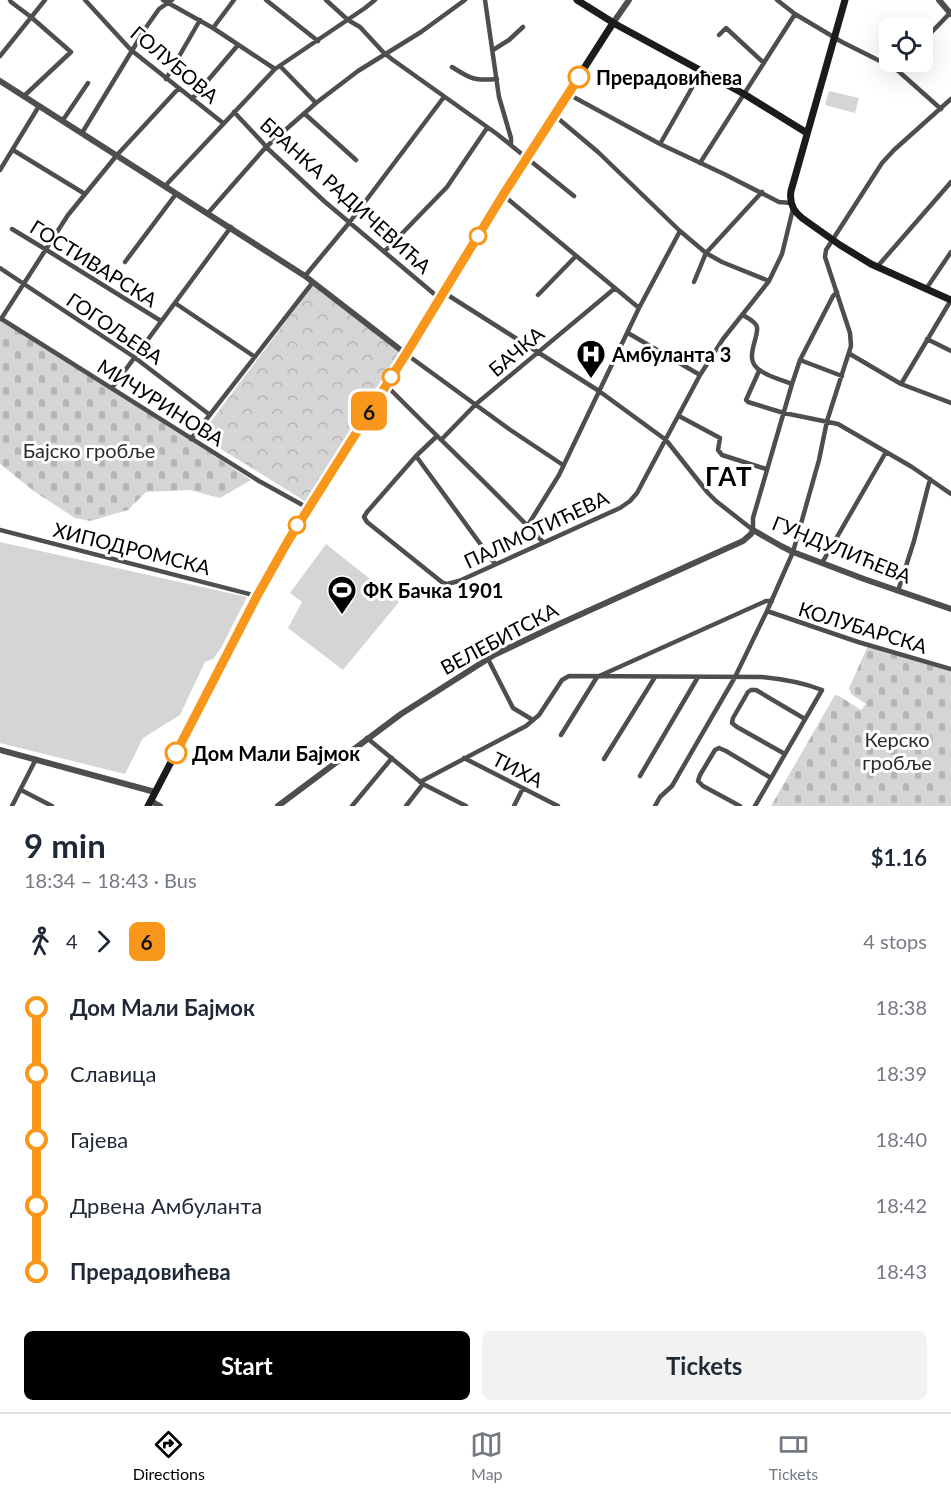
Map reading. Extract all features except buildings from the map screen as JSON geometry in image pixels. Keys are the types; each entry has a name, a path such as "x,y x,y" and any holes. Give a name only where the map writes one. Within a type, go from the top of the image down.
{"main road":[{"path":"577,0 700,72 744,94 807,133"},
{"path":"845,0 791,191 792,206 802,218 857,256 951,300"},
{"path":"150,803 281,553 503,195 613,23"}],"street":[{"path":"10,0 71,52 24,96"},
{"path":"0,56 45,0"},
{"name":"ГОЛУБОВА","path":"85,0 131,50 223,123"},
{"path":"213,28 234,0"},
{"path":"266,0 318,41"},
{"path":"326,0 348,20 360,27 386,54 511,145 574,196"},
{"path":"165,186 278,68 375,0"},
{"path":"208,213 266,147 316,103 358,71 421,32 465,0"},
{"path":"485,0 500,97 511,145"},
{"path":"613,23 629,0"},
{"path":"777,0 795,14 842,42 879,60"},
{"path":"933,31 951,13 939,0"},
{"path":"82,133 131,50 159,9 168,1 278,68 316,103"},
{"path":"700,164 795,14"},
{"path":"166,79 200,21"},
{"path":"493,50 523,27"},
{"path":"719,35 726,28 764,63"},
{"path":"192,99 238,45"},
{"path":"452,67 480,81 497,79"},
{"path":"660,144 700,72"},
{"path":"899,72 941,109"},
{"path":"0,81 305,276 406,354 563,465"},
{"path":"62,120 88,83"},
{"path":"1,318 68,215 117,155 178,89"},
{"path":"568,94 660,144 792,206"},
{"path":"305,276 349,223 444,97"},
{"path":"655,806 660,797 672,786 735,677 793,552 828,421 850,354 852,339 825,257 826,250 882,163 951,99"},
{"path":"0,170 39,106"},
{"name":"БРАНКА РАДИЧЕВИЋА","path":"234,112 266,147 349,223 441,295"},
{"path":"305,114 356,160"},
{"path":"554,115 598,152 706,253 722,262 769,280"},
{"path":"384,252 447,187 487,128"},
{"path":"13,150 85,194"},
{"path":"878,267 951,182"},
{"path":"694,282 706,253 762,192"},
{"path":"125,262 177,194"},
{"path":"503,195 639,308"},
{"name":"ПАЛМОТИЋЕВА","path":"367,512 364,517 367,522 447,584 603,516 630,501 637,493 700,375 723,339 769,280 782,254 792,206"},
{"path":"112,388 231,228"},
{"name":"ГОСТИВАРСКА","path":"12,229 161,321"},
{"path":"528,525 552,488 639,308 680,231"},
{"path":"926,289 951,252"},
{"path":"538,295 576,256"},
{"name":"ГОГОЉЕВА","path":"0,268 134,357 210,415"},
{"path":"192,439 313,282"},
{"name":"БАЧКА","path":"367,512 416,456 614,289"},
{"path":"753,530 753,518 766,469 800,360 837,292"},
{"name":"ГУНДУЛИЋЕВА","path":"441,295 538,352 598,391 666,440 708,493 753,530 793,552 898,591 950,607"},
{"path":"901,384 951,300"},
{"path":"175,303 255,357"},
{"path":"743,315 758,329 752,348 755,366 759,371 792,384"},
{"name":"МИЧУРИНОВА","path":"1,318 259,481 308,508"},
{"path":"627,333 700,375"},
{"path":"927,339 951,351"},
{"path":"850,354 901,384 951,403"},
{"path":"800,360 842,376"},
{"path":"759,371 746,400 784,413 828,421 844,427 951,494"},
{"path":"386,385 484,480 543,542"},
{"path":"679,416 720,438 718,450 722,455 766,469"},
{"path":"822,563 886,452"},
{"path":"416,456 495,564"},
{"path":"898,591 930,479"},
{"name":"ХИПОДРОМСКА","path":"0,530 257,596"},
{"name":"ВЕЛЕБИТСКА","path":"278,806 367,738 488,659 557,625 743,541 753,530"},
{"path":"561,735 597,677 745,610 766,601 772,601"},
{"name":"КОЛУБАРСКА","path":"767,611 858,642 950,668"},
{"path":"488,659 513,708 533,720"},
{"path":"615,669 614,673 617,677"},
{"path":"406,806 422,783 533,720 539,715 562,680 571,675 762,677 791,680 822,690 755,806"},
{"path":"604,759 655,677"},
{"path":"640,776 698,677"},
{"path":"785,754 737,727 732,723 733,718 748,692 756,690 805,718"},
{"path":"367,738 422,783 460,805 466,806"},
{"path":"740,806 703,786 699,781 715,750 719,748 771,778"},
{"path":"0,750 155,792"},
{"name":"ТИХА","path":"465,758 558,806"},
{"path":"12,806 36,759"},
{"path":"352,806 392,759"},
{"path":"514,806 524,788"},
{"path":"21,790 52,806"},
{"path":"150,803 160,806"}],"green space":[{"path":"829,91 859,98 855,113 825,105"},
{"path":"314,284 403,353 308,503 200,436"},
{"name":"Бајско гробље","path":"0,319 144,409 251,480 220,498 190,490 146,492 128,510 90,521 75,518 35,492 0,464"},
{"path":"0,542 247,597 221,648 213,659 205,662 180,715 143,738 125,774 0,743"},
{"name":"ФК Бачка 1901","path":"326,544 399,602 343,670 288,628 302,602 290,593"},
{"name":"Керско гробље","path":"868,646 951,668 951,806 771,806 835,695 861,710 866,704 851,694 849,688"}],"bus line":[{"name":"6","path":"176,753 288,541 579,77"}],"place":[{"name":"Прерадовићева","path":"579,77"},
{"name":"Амбуланта 3","path":"591,380"},
{"name":"ФК Бачка 1901","path":"342,616"},
{"name":"Дом Мали Бајмок","path":"176,753"}],"district":[{"name":"ГАТ","path":"729,476"}]}
